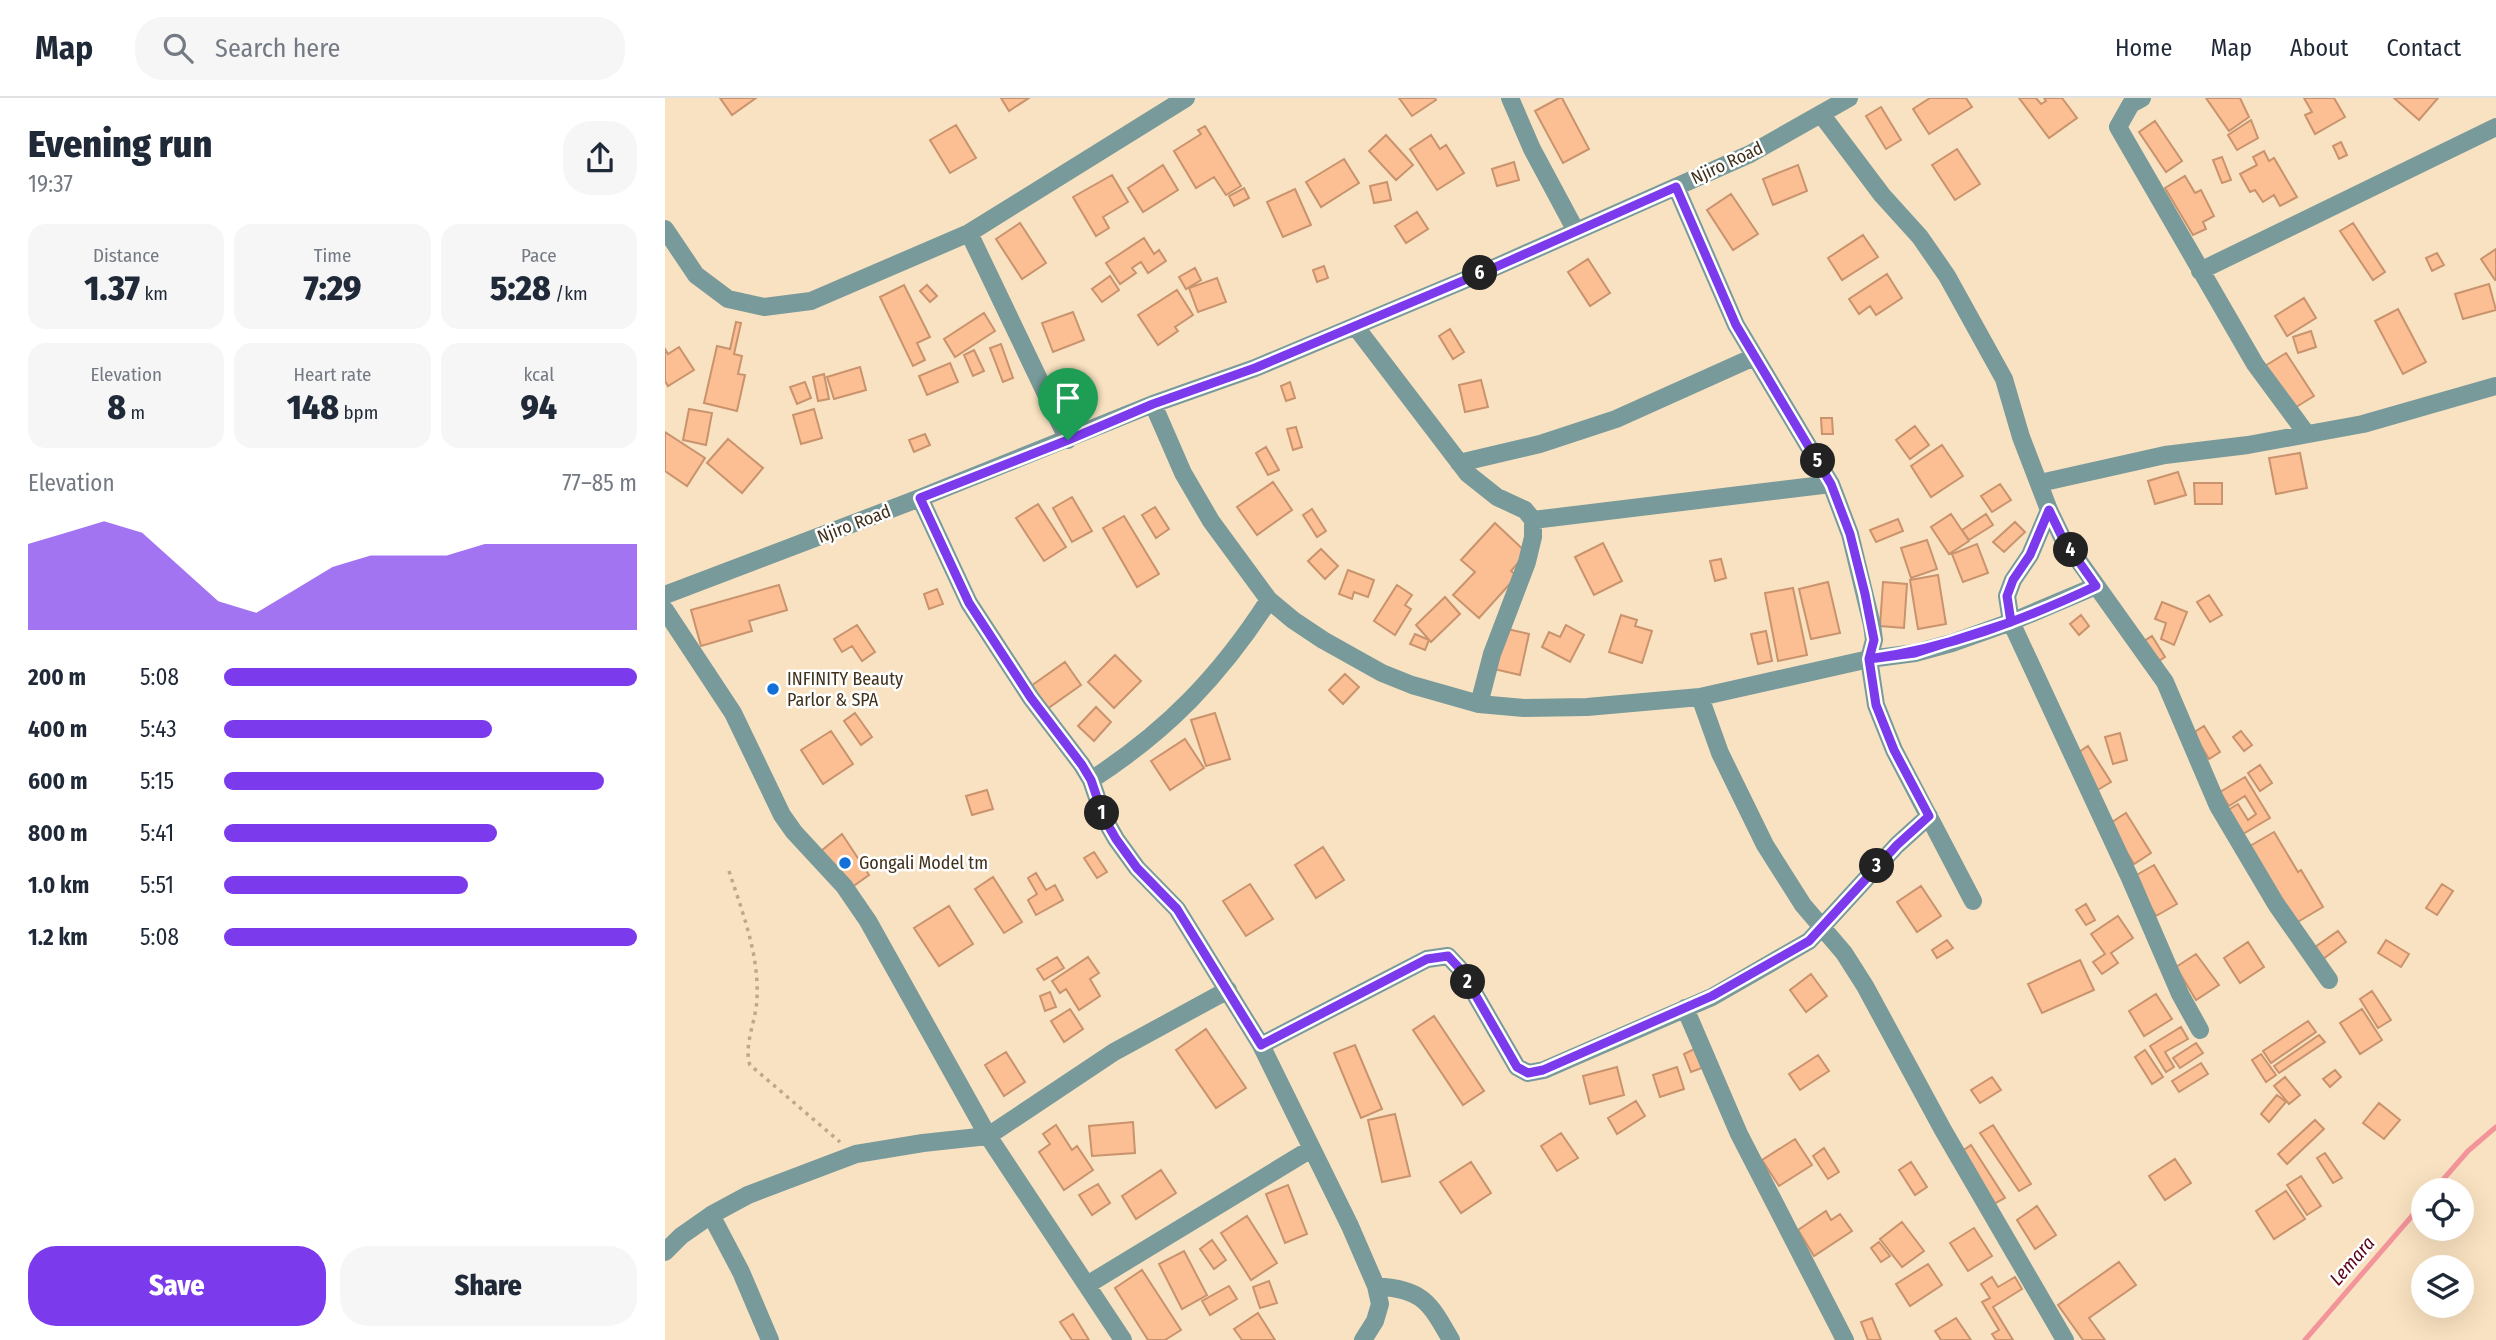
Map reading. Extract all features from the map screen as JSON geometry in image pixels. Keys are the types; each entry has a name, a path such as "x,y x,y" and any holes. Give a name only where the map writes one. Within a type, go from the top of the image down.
{"street":[{"path":"665,229 696,275 728,299 764,307 811,301 969,233 1186,98"},
{"path":"1510,98 1532,149 1576,231"},
{"name":"Njiro Road","path":"665,595 920,498 1153,404 1255,368 1750,154 1849,98"},
{"path":"2142,98 2131,104 2117,127 2255,363 2306,433"},
{"path":"1822,114 1882,195 1920,237 1947,276 2004,379 2021,437 2063,539 2165,682 2218,806 2277,904 2329,980"},
{"path":"2200,271 2496,127"},
{"path":"1676,187 1718,286 1754,357 1831,484 1850,534 1868,604 1874,640 1869,659 1876,705 1894,750 1973,901"},
{"path":"969,233 1068,440"},
{"path":"1355,326 1459,463 1487,490 1525,510 1533,520 1533,537 1527,562 1492,654 1479,704"},
{"path":"1459,463 1540,444 1616,419 1754,357"},
{"path":"2040,483 2165,455 2248,445 2363,424 2496,386"},
{"path":"1153,404 1183,473 1211,521 1269,600 1323,640 1383,673 1412,685 1479,704 1524,708 1587,707 1700,697 1869,659 1915,653 2011,622 2096,586"},
{"path":"1533,520 1831,484"},
{"path":"920,498 969,603 1031,698 1091,780 1104,818 1116,839 1137,868 1177,909 1261,1045 1350,1226 1376,1286 1380,1304 1375,1321 1363,1340"},
{"path":"2049,510 2030,555 2013,580 2007,596 2011,622 2123,863 2175,983 2200,1030"},
{"path":"1091,780 1147,740 1183,708 1223,666 1269,600"},
{"path":"665,610 733,713 782,816 844,886 868,921 988,1136 1123,1340"},
{"path":"1700,697 1720,753 1765,845 1803,905 1844,953 1865,986 1943,1130 2065,1340"},
{"path":"1261,1045 1427,959 1448,956 1461,970 1517,1067 1528,1073 1543,1070 1712,996 1809,941 1897,845 1929,816"},
{"path":"665,1252 681,1236 711,1215 748,1195 856,1154 988,1136 1115,1052 1228,990"},
{"path":"1685,1008 1739,1134 1845,1340"},
{"path":"1087,1285 1311,1149"},
{"path":"711,1215 741,1272 770,1340"},
{"path":"1376,1286 1400,1288 1416,1294 1427,1303 1451,1340"}],"path":[{"path":"729,871 753,953 757,979 755,1015 747,1048 750,1066 856,1154"}],"building":[{"path":"720,98 756,98 732,115"},
{"path":"1001,98 1029,98 1009,111"},
{"path":"1399,98 1435,98 1436,100 1412,116"},
{"path":"1562,98 1589,149 1563,163 1535,111"},
{"path":"1930,98 1966,98 1972,107 1929,134 1913,109"},
{"path":"2019,98 2036,98 2041,104 2046,101 2044,98 2062,98 2077,118 2049,138"},
{"path":"2206,98 2240,98 2249,117 2229,131"},
{"path":"2304,98 2334,98 2345,117 2315,134 2305,115 2312,112"},
{"path":"2394,98 2438,98 2419,120"},
{"path":"1881,107 1901,140 1886,149 1866,116"},
{"path":"2251,120 2258,138 2237,150 2228,135"},
{"path":"2155,121 2182,161 2166,172 2139,132"},
{"path":"956,125 976,158 950,173 930,140"},
{"path":"1205,126 1241,186 1226,195 1214,177 1196,188 1174,151 1201,134 1198,130"},
{"path":"1386,135 1413,165 1396,180 1369,151"},
{"path":"1431,135 1440,149 1446,145 1464,173 1437,190 1410,149"},
{"path":"2341,142 2347,155 2339,159 2333,146"},
{"path":"1957,149 1980,184 1955,200 1932,165"},
{"path":"2264,151 2269,161 2274,158 2297,197 2280,206 2274,195 2263,202 2255,190 2250,192 2240,174 2257,165 2253,157"},
{"path":"2222,157 2231,180 2222,183 2213,160"},
{"path":"1344,159 1359,183 1321,207 1306,182"},
{"path":"1514,162 1519,180 1497,186 1492,169"},
{"path":"1163,165 1178,190 1143,212 1128,188"},
{"path":"1798,165 1807,191 1773,205 1763,179"},
{"path":"1112,175 1128,202 1103,217 1109,228 1096,236 1073,197"},
{"path":"2185,176 2195,193 2201,190 2214,216 2203,222 2206,229 2193,235 2165,188"},
{"path":"1387,182 1391,200 1374,203 1370,186"},
{"path":"1244,188 1249,198 1234,206 1229,196"},
{"path":"1295,189 1311,225 1283,237 1267,202"},
{"path":"1731,194 1758,234 1733,250 1707,210"},
{"path":"1417,212 1428,229 1406,243 1395,226"},
{"path":"1020,223 1046,263 1022,279 996,239"},
{"path":"2353,223 2385,272 2373,280 2340,231"},
{"path":"1863,235 1878,257 1842,280 1828,258"},
{"path":"1144,238 1154,254 1159,250 1166,261 1148,273 1141,262 1132,268 1136,273 1120,284 1106,263"},
{"path":"2496,249 2496,279 2495,280 2481,259"},
{"path":"2437,253 2444,265 2432,271 2426,258"},
{"path":"1588,259 1610,293 1590,306 1568,272"},
{"path":"1324,266 1328,278 1317,282 1313,270"},
{"path":"1195,268 1201,280 1186,289 1179,277"},
{"path":"1887,274 1902,298 1876,315 1870,306 1859,314 1849,299"},
{"path":"1110,276 1119,290 1102,302 1092,289"},
{"path":"1217,278 1226,302 1198,312 1189,288"},
{"path":"2489,284 2496,310 2463,319 2455,294"},
{"path":"904,285 930,337 917,343 925,360 913,366 880,297"},
{"path":"927,285 937,296 930,302 920,291"},
{"path":"1177,290 1193,315 1175,327 1178,331 1158,345 1138,315"},
{"path":"2304,298 2316,318 2287,336 2275,316"},
{"path":"2398,309 2426,362 2403,374 2375,321"},
{"path":"1073,312 1084,340 1053,352 1042,323"},
{"path":"984,313 995,331 955,357 944,339"},
{"path":"736,322 741,323 734,354 742,356 738,374 745,375 737,411 704,403 717,346 730,349"},
{"path":"1450,329 1464,352 1453,359 1439,336"},
{"path":"2311,331 2316,347 2298,353 2293,337"},
{"path":"1001,344 1013,378 1003,382 990,348"},
{"path":"679,347 694,370 668,386 665,381 665,349 668,354"},
{"path":"974,350 984,371 973,376 964,355"},
{"path":"2286,353 2314,396 2293,409 2265,366"},
{"path":"950,363 958,382 927,395 919,376"},
{"path":"860,367 866,390 834,399 827,377"},
{"path":"824,374 829,399 818,401 813,377"},
{"path":"1481,380 1488,407 1465,412 1459,385"},
{"path":"805,382 811,398 797,404 790,387"},
{"path":"1290,382 1295,398 1286,401 1281,386"},
{"path":"689,409 712,413 706,445 683,440"},
{"path":"814,409 822,438 801,444 793,415"},
{"path":"1821,418 1832,418 1833,434 1822,434"},
{"path":"1915,426 1929,445 1910,459 1896,440"},
{"path":"1296,427 1302,447 1293,450 1287,429"},
{"path":"665,432 705,458 687,486 665,471"},
{"path":"925,434 930,445 914,452 909,440"},
{"path":"728,439 763,468 742,493 707,463"},
{"path":"1942,445 1963,476 1931,497 1911,466"},
{"path":"1266,447 1279,470 1268,475 1256,453"},
{"path":"2300,453 2307,488 2276,494 2269,458"},
{"path":"2178,472 2186,495 2155,504 2148,481"},
{"path":"1273,482 1292,510 1257,535 1237,507"},
{"path":"2194,483 2222,483 2222,504 2195,504"},
{"path":"2000,484 2011,500 1992,512 1981,496"},
{"path":"1072,497 1092,531 1072,542 1053,508"},
{"path":"1038,504 1066,547 1044,561 1016,518"},
{"path":"1155,507 1169,529 1156,538 1142,515"},
{"path":"1312,509 1326,531 1317,537 1303,515"},
{"path":"1951,514 1969,541 1949,554 1931,527"},
{"path":"1986,514 1993,525 1969,540 1962,530"},
{"path":"1124,516 1159,574 1137,587 1103,528"},
{"path":"1898,519 1903,531 1876,542 1870,530"},
{"path":"2015,522 2025,532 2004,552 1993,542"},
{"path":"1495,523 1527,553 1511,571 1517,576 1479,618 1453,595 1475,572 1461,560"},
{"path":"1927,540 1937,569 1911,578 1901,548"},
{"path":"1603,543 1622,581 1594,595 1575,557"},
{"path":"1977,544 1988,573 1963,582 1952,554"},
{"path":"1321,549 1338,566 1325,579 1308,561"},
{"path":"1721,559 1726,578 1715,581 1710,561"},
{"path":"1348,570 1374,580 1368,597 1354,592 1352,599 1339,594"},
{"path":"1938,575 1946,624 1918,629 1910,580"},
{"path":"1828,582 1840,633 1811,639 1799,589"},
{"path":"1883,582 1907,584 1904,628 1880,626"},
{"path":"779,585 787,610 749,621 752,631 701,646 691,610"},
{"path":"1397,585 1412,595 1405,605 1411,609 1395,635 1374,621"},
{"path":"1793,588 1807,655 1778,661 1765,593"},
{"path":"937,589 943,604 929,609 924,594"},
{"path":"2209,595 2222,615 2210,622 2197,602"},
{"path":"1445,597 1460,614 1431,642 1416,625"},
{"path":"2162,602 2187,612 2174,645 2161,639 2166,623 2155,619"},
{"path":"1621,615 1637,620 1635,626 1652,631 1642,663 1609,652"},
{"path":"2081,615 2089,626 2079,635 2070,624"},
{"path":"857,625 875,652 862,661 852,646 842,652 834,639"},
{"path":"1566,625 1584,635 1570,662 1542,647 1549,632 1560,637"},
{"path":"1503,628 1529,634 1520,675 1494,669"},
{"path":"1766,631 1772,661 1758,664 1751,634"},
{"path":"1415,634 1429,640 1425,650 1410,644"},
{"path":"2152,636 2165,657 2154,664 2141,643"},
{"path":"1115,655 1141,681 1114,708 1088,682"},
{"path":"1065,662 1081,685 1047,709 1031,686"},
{"path":"1345,674 1359,687 1343,704 1329,690"},
{"path":"1096,707 1111,722 1094,741 1078,726"},
{"path":"855,713 872,737 861,745 844,721"},
{"path":"1215,713 1230,759 1206,766 1191,720"},
{"path":"2204,726 2220,752 2209,759 2193,733"},
{"path":"831,731 853,764 823,784 801,750"},
{"path":"2241,731 2252,745 2244,751 2233,737"},
{"path":"2120,733 2127,760 2113,764 2105,737"},
{"path":"1185,739 1204,768 1170,790 1151,761"},
{"path":"2088,746 2111,782 2096,791 2073,756"},
{"path":"2260,765 2272,783 2260,791 2248,773"},
{"path":"2245,777 2270,818 2243,834 2228,810 2238,804 2248,820 2256,814 2245,796 2229,806 2220,792"},
{"path":"987,790 993,809 972,815 966,796"},
{"path":"2126,813 2151,853 2134,864 2109,824"},
{"path":"2274,832 2323,907 2296,923 2250,846"},
{"name":"Gongali Model tm","path":"842,834 869,875 848,890 821,851"},
{"path":"1323,847 1344,880 1316,898 1295,865"},
{"path":"1094,852 1107,872 1097,878 1084,858"},
{"path":"2154,865 2177,904 2156,916 2133,877"},
{"path":"1036,873 1046,890 1055,885 1063,900 1036,915 1028,900 1037,894 1028,878"},
{"path":"993,877 1022,922 1004,933 975,889"},
{"path":"1250,884 1273,919 1246,936 1223,901"},
{"path":"2442,884 2453,891 2437,915 2426,908"},
{"path":"1921,886 1941,916 1917,932 1897,902"},
{"path":"2086,904 2095,920 2086,925 2076,910"},
{"path":"949,906 973,944 939,966 914,928"},
{"path":"2118,916 2133,938 2111,953 2118,963 2102,974 2093,962 2105,954 2091,934"},
{"path":"2338,931 2346,942 2323,959 2315,947"},
{"path":"1947,940 1953,948 1937,958 1932,950"},
{"path":"2386,940 2409,954 2401,967 2378,953"},
{"path":"2248,942 2264,967 2240,983 2224,958"},
{"path":"2196,954 2219,985 2196,1000 2176,967"},
{"path":"1057,957 1064,968 1044,980 1037,969"},
{"path":"1088,957 1099,973 1090,979 1100,996 1079,1010 1066,989 1060,993 1052,981"},
{"path":"2080,960 2094,990 2042,1013 2028,984"},
{"path":"1811,974 1827,996 1806,1012 1790,990"},
{"path":"2372,991 2391,1020 2378,1028 2360,999"},
{"path":"1050,992 1056,1007 1045,1011 1040,996"},
{"path":"2156,994 2172,1019 2144,1036 2129,1011"},
{"path":"1070,1009 1083,1029 1064,1042 1051,1021"},
{"path":"2362,1009 2382,1040 2360,1054 2340,1023"},
{"path":"1434,1016 1484,1091 1463,1105 1413,1030"},
{"path":"2308,1021 2316,1032 2271,1063 2263,1051"},
{"path":"2181,1027 2188,1039 2165,1052 2174,1067 2166,1072 2150,1046"},
{"path":"1206,1029 1246,1088 1216,1108 1176,1050"},
{"path":"2319,1035 2325,1042 2279,1073 2274,1066"},
{"path":"2196,1043 2203,1053 2180,1068 2173,1058"},
{"path":"1355,1045 1382,1109 1361,1118 1334,1053"},
{"path":"1694,1049 1702,1068 1691,1072 1684,1054"},
{"path":"2145,1050 2163,1077 2152,1084 2135,1057"},
{"path":"1006,1052 1025,1082 1004,1096 985,1065"},
{"path":"2261,1054 2276,1075 2266,1082 2252,1060"},
{"path":"1818,1055 1829,1071 1800,1090 1789,1074"},
{"path":"2201,1063 2208,1074 2179,1092 2172,1081"},
{"path":"1617,1067 1624,1095 1590,1104 1583,1076"},
{"path":"1677,1067 1684,1089 1660,1097 1653,1075"},
{"path":"2335,1070 2341,1077 2330,1087 2323,1079"},
{"path":"1992,1077 2001,1090 1980,1103 1971,1090"},
{"path":"2285,1077 2300,1095 2289,1104 2274,1086"},
{"path":"2277,1095 2286,1102 2269,1122 2261,1114"},
{"path":"1636,1101 1645,1116 1617,1134 1608,1118"},
{"path":"2379,1103 2400,1120 2384,1139 2363,1123"},
{"path":"1395,1114 1410,1176 1382,1182 1368,1120"},
{"path":"2315,1120 2324,1129 2287,1164 2278,1154"},
{"path":"1133,1122 1135,1153 1092,1156 1089,1126"},
{"path":"1056,1125 1072,1150 1077,1146 1093,1170 1064,1190 1039,1152 1050,1144 1043,1134"},
{"path":"1993,1125 2031,1184 2019,1191 1980,1133"},
{"path":"1561,1133 1578,1158 1557,1171 1541,1146"},
{"path":"1795,1139 1812,1165 1779,1186 1762,1160"},
{"path":"1971,1145 2005,1198 1994,1204 1961,1152"},
{"path":"1824,1148 1839,1172 1828,1179 1813,1156"},
{"path":"2325,1153 2342,1178 2333,1183 2317,1158"},
{"path":"2175,1159 2191,1183 2165,1200 2149,1176"},
{"path":"1471,1162 1491,1193 1461,1213 1440,1182"},
{"path":"1911,1162 1927,1187 1915,1195 1899,1170"},
{"path":"1161,1170 1176,1193 1136,1219 1122,1196"},
{"path":"2301,1176 2321,1206 2307,1215 2287,1185"},
{"path":"1098,1184 1110,1203 1092,1215 1079,1195"},
{"path":"1288,1185 1307,1234 1285,1243 1266,1194"},
{"path":"2286,1191 2305,1219 2274,1239 2256,1211"},
{"path":"2037,1206 2056,1235 2035,1249 2017,1220"},
{"path":"1826,1211 1831,1220 1840,1214 1852,1231 1814,1256 1798,1230"},
{"path":"1247,1216 1277,1263 1251,1280 1221,1233"},
{"path":"1902,1222 1924,1251 1902,1267 1880,1239"},
{"path":"1974,1228 1992,1256 1968,1271 1950,1243"},
{"path":"1212,1240 1226,1260 1214,1269 1200,1249"},
{"path":"1879,1242 1890,1256 1881,1262 1871,1248"},
{"path":"1184,1251 1207,1295 1182,1309 1159,1264"},
{"path":"2119,1262 2136,1285 2089,1318 2105,1340 2083,1340 2058,1305"},
{"path":"1928,1264 1942,1285 1910,1306 1896,1284"},
{"path":"1142,1270 1181,1330 1165,1340 1148,1340 1115,1288"},
{"path":"1992,1277 1998,1287 2015,1277 2022,1289 1993,1307 2013,1340 1996,1340 1992,1334 1999,1330 1982,1302 1990,1298 1981,1284"},
{"path":"1269,1281 1277,1303 1260,1308 1253,1287"},
{"path":"1229,1286 1237,1299 1210,1315 1202,1301"},
{"path":"1258,1313 1275,1340 1242,1340 1234,1329"},
{"path":"1073,1314 1089,1340 1072,1340 1060,1322"},
{"path":"1872,1318 1881,1340 1868,1340 1861,1322"},
{"path":"1956,1318 1971,1340 1941,1340 1935,1331"}],"waterway":[{"name":"Lemara","path":"2444,1178 2468,1151 2496,1127"},
{"name":"Lemara","path":"2305,1340 2411,1217"}],"place":[{"name":"INFINITY Beauty Parlor & SPA","path":"773,689"},
{"name":"Gongali Model tm","path":"845,863"}],"route":[{"path":"1068,440 920,498 969,603 1031,698 1082,765 1091,780 1104,818 1116,839 1137,868 1177,909 1261,1045 1437,956 1448,956 1461,970 1517,1067 1528,1073 1543,1070 1712,996 1809,941 1871,872 1929,816 1894,750 1876,705 1869,659 1915,653 1952,643 2011,622 2059,604 2096,586 2063,539 2049,510 2030,555 2013,580 2007,596 2011,622 1915,653 1869,659 1874,640 1872,625 1850,534 1831,484 1736,325 1676,187 1491,269 1255,368 1153,404 1068,440"}]}
